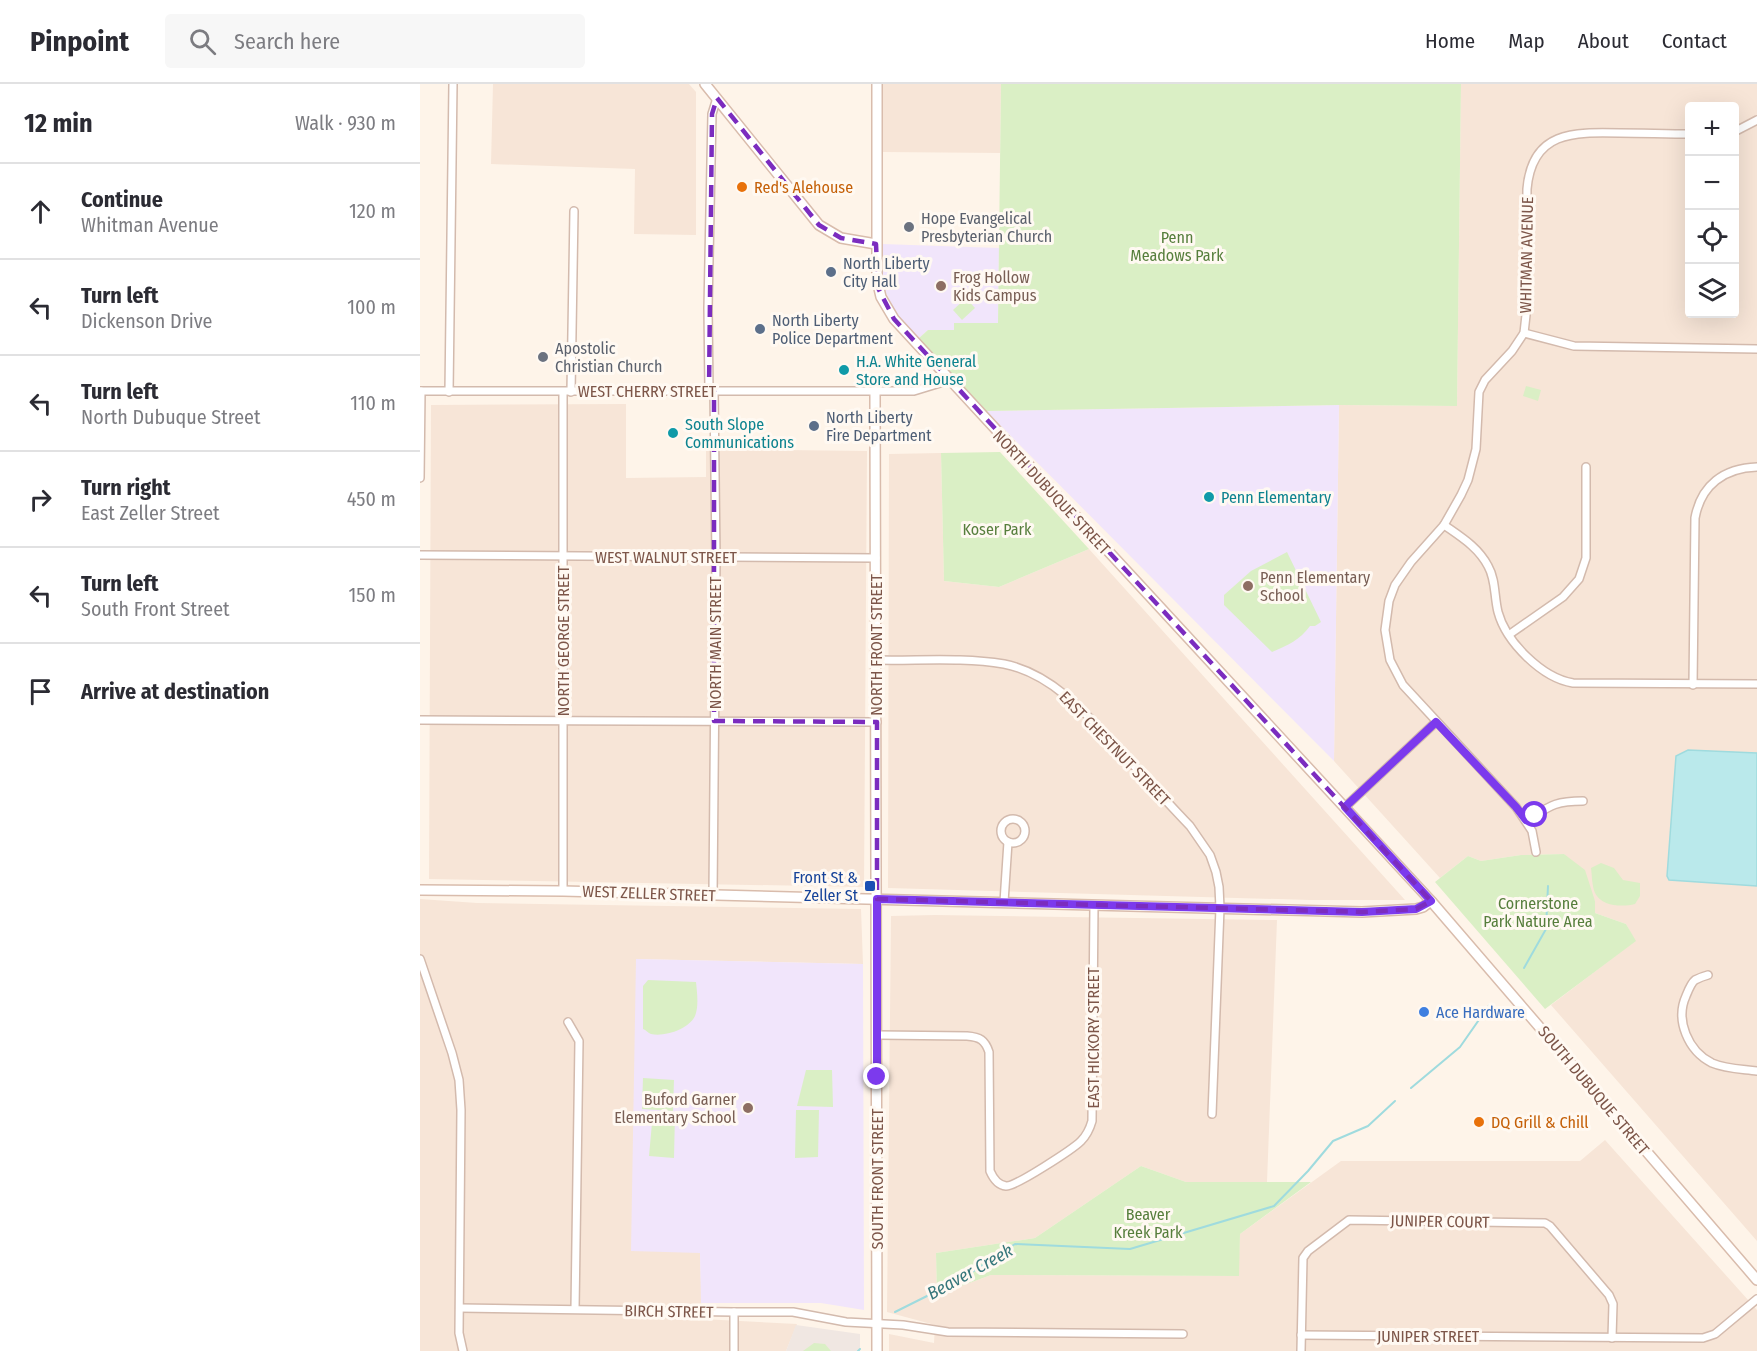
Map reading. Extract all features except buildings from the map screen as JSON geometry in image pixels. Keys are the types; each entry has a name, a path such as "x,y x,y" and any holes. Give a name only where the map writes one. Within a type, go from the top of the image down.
{"street":[{"path":"449,392 453,84"},
{"path":"705,84 819,225 841,238 876,244 877,84"},
{"name":"NORTH MAIN STREET","path":"712,895 716,557 708,308 712,114 717,98"},
{"path":"1739,129 1757,120"},
{"name":"WHITMAN AVENUE","path":"1536,852 1532,831 1516,807 1436,722 1403,685 1395,672 1385,630 1389,601 1395,585 1411,562 1444,525 1461,495 1472,464 1477,434 1479,392 1485,380 1512,351 1524,333 1528,175 1538,154 1553,141 1576,133 1685,134"},
{"name":"NORTH GEORGE STREET","path":"562,891 563,556 574,211"},
{"name":"NORTH DUBUQUE STREET","path":"876,244 877,280 881,297 894,319 1431,901"},
{"path":"1524,333 1574,346 1757,349"},
{"name":"WEST CHERRY STREET","path":"421,391 914,391 950,380"},
{"path":"420,478 421,391"},
{"name":"NORTH FRONT STREET","path":"875,391 877,899"},
{"path":"1510,634 1563,597 1579,579 1586,558 1586,467"},
{"path":"1693,685 1696,508 1707,488 1724,474 1757,467"},
{"path":"1444,525 1473,546 1487,565 1495,586 1499,614 1510,634 1536,665 1557,680 1573,683 1757,684"},
{"name":"WEST WALNUT STREET","path":"420,555 876,558"},
{"name":"EAST CHESTNUT STREET","path":"876,660 972,662 1006,665 1026,671 1063,692 1109,738 1204,844 1216,872 1220,908 1212,1114"},
{"path":"420,720 877,722"},
{"path":"1345,807 1436,722"},
{"path":"1526,820 1562,801 1583,801"},
{"path":"1004,902 1008,842"},
{"name":"WEST ZELLER STREET","path":"420,890 562,891 1362,912 1416,909 1431,901"},
{"name":"SOUTH FRONT STREET","path":"877,899 877,1351"},
{"name":"SOUTH DUBUQUE STREET","path":"1431,901 1757,1280"},
{"name":"EAST HICKORY STREET","path":"878,1035 967,1036 982,1040 989,1053 990,1171 998,1184 1005,1186 1017,1183 1077,1144 1088,1132 1092,1121 1094,905"},
{"path":"420,960 459,1080 461,1110 459,1333 463,1351"},
{"path":"1708,975 1694,981 1683,1003 1684,1029 1689,1042 1698,1053 1711,1062 1727,1068 1757,1071"},
{"path":"568,1022 579,1041 575,1309"},
{"name":"JUNIPER COURT","path":"1301,1351 1303,1258 1308,1251 1349,1220 1545,1223 1609,1295 1612,1304 1612,1338"},
{"name":"JUNIPER STREET","path":"1301,1335 1710,1338 1757,1299"},
{"name":"BIRCH STREET","path":"460,1308 793,1311 846,1322 878,1323 948,1332 1183,1334"},
{"path":"734,1312 734,1351"}],"highlighted area":[{"path":"717,98 819,225 841,238 876,244 878,288 894,319 1431,901 1416,909 1362,912 877,899 877,722 714,721 714,391 709,391 712,114"}],"shaded area":[{"path":"493,84 689,84 696,92 696,235 634,234 635,169 491,164"},
{"path":"882,84 1001,84 1000,153 883,152"},
{"path":"1461,84 1757,84 1757,1241 1551,1005 1635,941 1626,924 1595,913 1595,901 1564,854 1521,855 1481,861 1468,856 1440,878 1334,761 1339,405 1457,406"},
{"name":"Frog Hollow Kids Campus","path":"882,244 999,248 998,323 954,324 954,330 928,330 918,339 899,319 886,293 881,268"},
{"path":"626,404 626,478 706,477 706,449 867,451 864,887 429,879 431,405"},
{"name":"Penn Elementary School","path":"1339,405 1334,761 986,411"},
{"path":"941,453 944,581 999,587 1089,549 1405,900 1310,900 888,888 889,454"},
{"path":"420,899 477,903 861,909 863,964 636,959 700,1252 702,1319 797,1324 786,1351 420,1351"},
{"path":"891,916 1277,920 1267,1182 1186,1182 1141,1166 1035,1238 936,1253 937,1295 991,1275 1238,1276 1240,1234 1341,1161 1580,1161 1605,1140 1757,1310 1757,1351 889,1351 889,1334 934,1343 935,1325 887,1312"},
{"name":"Buford Garner Elementary School","path":"636,959 863,964 864,1310 821,1303 701,1303 700,1253 631,1251"},
{"path":"796,1325 860,1334 860,1351 786,1351"}],"green space":[{"name":"Penn Meadows Park","path":"1001,84 1461,84 1457,406 1339,405 986,411 918,339 928,330 954,330 954,323 998,323"},
{"path":"966,298 975,308 962,320 953,310"},
{"path":"1526,386 1541,390 1538,401 1523,396"},
{"name":"Koser Park","path":"1000,452 1089,549 999,587 944,581 941,453"},
{"path":"1287,552 1321,622 1310,626 1298,639 1272,652 1224,605 1224,595 1251,571"},
{"name":"Cornerstone Park Nature Area","path":"1564,854 1585,870 1595,901 1595,913 1626,924 1636,941 1545,1009 1435,882 1468,856 1481,861 1521,855"},
{"path":"1601,863 1614,868 1623,880 1640,883 1640,896 1635,904 1613,905 1598,898 1593,887 1591,868"},
{"path":"648,980 696,982 697,1008 695,1016 688,1025 676,1031 657,1035 643,1029 643,986"},
{"path":"806,1070 832,1070 833,1107 797,1106"},
{"path":"643,1078 674,1080 673,1111 642,1109"},
{"path":"796,1110 819,1110 818,1157 795,1158"},
{"path":"653,1112 675,1113 674,1158 649,1156"},
{"name":"Beaver Kreek Park","path":"1141,1166 1186,1182 1311,1182 1240,1234 1239,1276 991,1275 937,1295 936,1253 1035,1238"},
{"path":"814,1343 825,1344 831,1351 803,1351"}],"water":[{"path":"1688,750 1757,753 1757,886 1669,880 1667,876 1676,756"}],"waterway":[{"name":"Beaver Creek","path":"1524,968 1546,929 1548,886"},
{"name":"Beaver Creek","path":"1411,1088 1460,1047 1490,1004"},
{"name":"Beaver Creek","path":"895,1312 963,1278 1015,1244 1130,1249 1274,1206 1333,1141 1368,1126 1395,1101"}],"place":[{"name":"Red's Alehouse","path":"742,187"},
{"name":"Hope Evangelical Presbyterian Church","path":"909,227"},
{"name":"North Liberty City Hall","path":"831,272"},
{"name":"Frog Hollow Kids Campus","path":"941,286"},
{"name":"North Liberty Police Department","path":"760,329"},
{"name":"Apostolic Christian Church","path":"543,357"},
{"name":"H.A. White General Store and House","path":"844,370"},
{"name":"North Liberty Fire Department","path":"814,426"},
{"name":"South Slope Communications","path":"673,433"},
{"name":"Penn Elementary","path":"1209,497"},
{"name":"Penn Elementary School","path":"1248,586"},
{"name":"Front St & Zeller St","path":"870,886"},
{"name":"Ace Hardware","path":"1424,1012"},
{"name":"Buford Garner Elementary School","path":"748,1108"},
{"name":"DQ Grill & Chill","path":"1479,1122"}],"route":[{"path":"877,1077 877,899 1362,912 1416,909 1431,901 1345,807 1436,722 1526,820 1535,815"}]}
